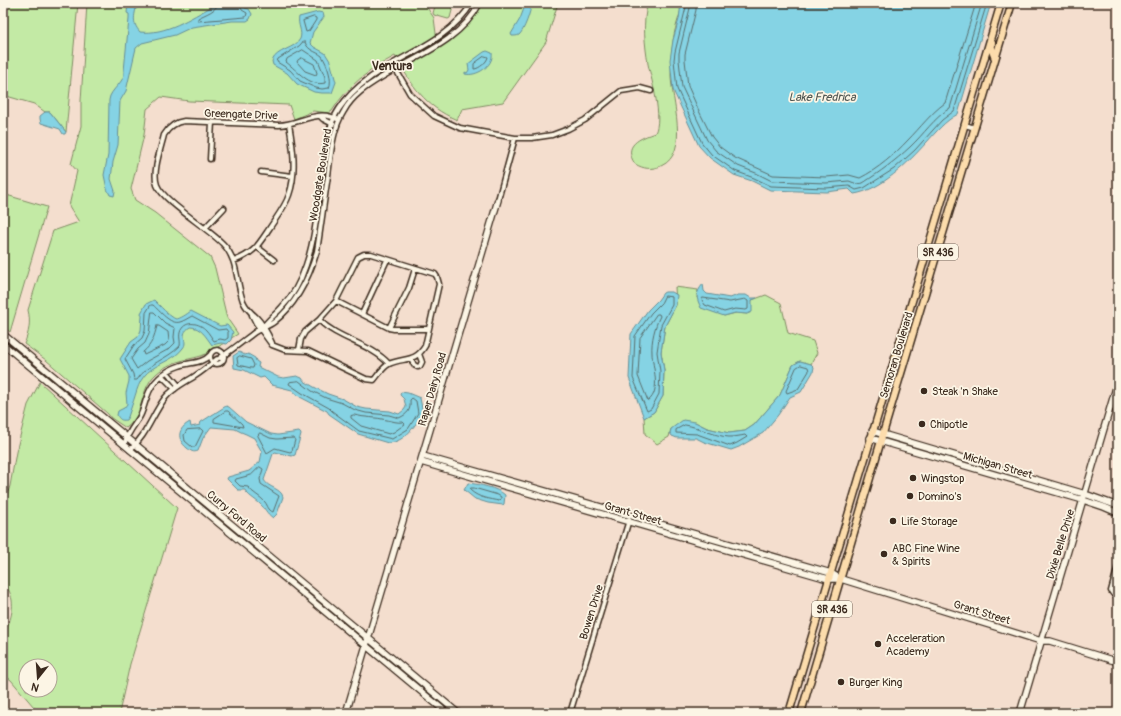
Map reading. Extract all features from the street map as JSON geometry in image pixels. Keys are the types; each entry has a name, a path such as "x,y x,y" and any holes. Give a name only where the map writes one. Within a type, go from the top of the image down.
{"main road":[{"name":"Semoran Boulevard","path":"789,713 1001,3"},
{"name":"Semoran Boulevard","path":"801,713 1012,3"},
{"path":"993,28 991,49 992,55 995,59"},
{"path":"805,660 810,669 810,681"}],"street":[{"name":"Woodgate Boulevard","path":"262,328 292,295 306,267 314,235 324,156 331,123 334,117 347,97 359,85 369,77 450,29 462,17 472,3"},
{"name":"Woodgate Boulevard","path":"130,450 146,432 166,397 220,356 262,328 274,322 297,298 312,266 319,237 332,147 337,126 350,102 362,90 395,69 445,41 468,20 480,3"},
{"path":"392,63 410,94 434,116 460,128 515,138 532,138 552,135 568,129 585,120 621,91 640,88 651,91"},
{"name":"Greengate Drive","path":"205,228 165,197 157,185 155,171 164,134 167,129 178,122 290,124 314,116 327,115 339,120"},
{"path":"320,116 337,126"},
{"path":"210,160 212,122"},
{"path":"234,261 250,254 257,247 284,206 289,195 294,160 290,124"},
{"path":"965,125 975,128"},
{"name":"Raper Dairy Road","path":"346,713 422,459 515,138"},
{"path":"261,172 292,176"},
{"path":"322,173 328,174"},
{"path":"224,208 205,228 223,244 230,253 234,261 242,300 268,334 272,345 285,350 299,350 316,354 371,380 374,380 389,364 411,359 419,354 425,346 439,284 437,277 434,274 371,254 358,256 336,301 319,320 305,332 301,339 299,350"},
{"path":"257,247 274,260"},
{"path":"362,314 387,260"},
{"path":"389,328 408,288 415,269"},
{"path":"336,301 389,328 428,329"},
{"path":"319,320 329,329 378,353 389,364"},
{"path":"907,320 917,322"},
{"name":"Curry Ford Road","path":"3,334 457,712"},
{"path":"3,338 52,378 60,381"},
{"name":"Curry Ford Road","path":"3,344 446,712"},
{"path":"124,445 127,437 140,417 149,391 154,383 167,372 180,366 204,361 210,355 215,351 223,359 221,363 217,364 210,359 210,355"},
{"path":"411,359 414,364 418,367 420,366 422,362 419,354"},
{"path":"167,372 179,386"},
{"path":"162,376 175,389"},
{"name":"Dixie Belle Drive","path":"1020,713 1118,381"},
{"name":"Michigan Street","path":"872,431 882,438"},
{"name":"Michigan Street","path":"870,438 882,438 1118,506"},
{"name":"Grant Street","path":"422,459 588,503 670,534 680,533 728,544 1041,641 1050,641 1118,662"},
{"name":"Grant Street","path":"422,459 586,510 672,528 680,533 726,550 767,562 830,576"},
{"name":"Michigan Street","path":"1084,497 1118,513"},
{"path":"586,510 588,503"},
{"path":"220,524 224,518"},
{"name":"Bowen Drive","path":"570,713 629,519"},
{"path":"670,534 672,528"},
{"path":"726,550 728,544"},
{"path":"767,562 768,556"},
{"path":"265,562 274,565 293,582 300,581"},
{"path":"1118,566 1111,591 1118,598"},
{"path":"303,594 310,594 344,617"},
{"path":"428,698 432,696 435,697 457,712"}],"green space":[{"path":"9,3 78,3 66,132 50,112 45,112 34,104 3,95 3,21"},
{"path":"87,3 424,3 434,18 438,49 462,28 482,3 558,3 546,42 503,102 462,109 457,120 436,108 420,94 395,56 376,67 360,79 345,93 329,113 313,111 294,119 289,105 189,101 161,97 147,109 144,135 131,189 135,200 155,213 210,257 215,268 227,318 238,334 206,354 173,363 156,374 147,387 136,416 132,423 126,428 111,418 46,360 24,344 29,327 28,310 53,231 79,222 69,206 77,171 71,164 81,126 81,101"},
{"path":"436,3 454,3 450,18 448,19 434,15 433,13"},
{"path":"648,3 681,3 682,6 674,33 672,46 671,75 677,125 675,150 670,159 661,166 654,168 645,168 635,164 631,152 634,143 655,133 658,118 645,41 645,17"},
{"path":"3,194 47,207 10,332 3,326"},
{"path":"675,287 698,290 697,298 724,316 736,313 747,314 752,300 766,295 781,303 788,333 813,341 817,353 811,364 800,361 793,365 780,395 754,425 745,431 729,433 707,428 695,422 671,429 669,437 657,444 645,434 644,418 654,412 663,396 664,370 661,352 665,326 676,305"},
{"path":"40,382 177,508 130,664 119,713 39,713 26,698 58,698 58,658 18,658 18,688 3,674 2,641 10,620 12,603 10,592 3,583 3,507 10,486 16,452 28,405"}],"water":[{"path":"128,3 137,3 135,25 140,32 159,31 178,25 216,3 243,3 245,8 249,9 252,14 250,19 247,21 232,21 192,27 175,35 142,43 136,48 126,91 120,101 118,145 113,162 111,179 115,191 114,196 110,195 107,189 104,175 108,155 109,100 112,92 123,79 124,75 129,19 129,14 127,13"},
{"path":"526,3 530,3 531,5 525,25 519,35 512,36 511,34 520,19"},
{"name":"Lake Fredrica","path":"681,3 991,3 958,114 941,127 911,159 884,181 874,187 854,194 849,189 827,192 770,190 752,181 734,175 710,158 699,146 673,90 670,60"},
{"path":"318,12 323,13 324,17 313,32 310,43 325,53 330,61 336,82 332,93 314,92 297,84 287,73 273,65 272,61 274,57 294,45 300,39 301,33 299,17"},
{"path":"487,51 492,53 492,58 487,66 483,70 474,74 465,74 465,72 467,73 469,70 468,64"},
{"path":"45,112 50,112 66,132 65,134 63,134 60,129 41,123 40,116"},
{"path":"703,284 704,291 707,294 730,298 738,295 746,295 751,298 757,298 752,300 752,312 747,314 735,313 724,316 701,308 697,296"},
{"path":"665,292 672,292 677,295 676,305 665,326 661,352 664,370 663,396 654,412 644,418 629,378 631,334 648,310"},
{"path":"154,300 168,314 176,319 191,311 220,326 227,325 233,332 231,340 227,344 221,343 212,345 200,331 194,327 190,327 186,330 184,335 185,345 180,352 152,369 141,381 128,417 126,420 121,420 117,415 118,411 124,408 127,404 126,393 129,376 120,359 131,342 138,337 141,330 141,313 146,304"},
{"path":"239,352 245,355 248,354 255,358 259,363 258,367 278,377 284,378 297,376 314,387 343,399 357,407 390,411 399,414 406,407 404,399 400,395 401,392 420,398 423,413 417,423 405,436 394,442 388,443 358,434 329,414 327,411 300,397 292,390 272,385 264,377 260,378 244,370 234,368 233,356"},
{"path":"800,361 811,364 814,367 813,372 801,392 790,397 778,415 763,433 739,447 731,450 696,438 677,438 672,436 670,433 671,429 683,420 695,422 707,428 729,433 745,431 754,425 780,395 793,365"},
{"path":"226,406 246,422 271,434 278,435 299,432 301,434 295,455 292,456 275,452 273,454 264,480 268,485 280,492 283,497 277,514 273,518 245,490 238,490 227,479 228,477 249,471 260,462 262,452 254,438 235,429 211,427 203,438 198,451 191,451 183,445 181,441 181,430 186,424 190,422 191,427 200,425 201,422"},
{"path":"468,483 498,490 505,495 504,504 488,503 475,499 464,490"}],"place":[{"name":"Steak 'n Shake","path":"924,391"},
{"name":"Chipotle","path":"922,424"},
{"name":"Wingstop","path":"913,478"},
{"name":"Domino's","path":"910,496"},
{"name":"Life Storage","path":"893,521"},
{"name":"ABC Fine Wine & Spirits","path":"884,554"},
{"name":"Acceleration Academy","path":"878,644"},
{"name":"Burger King","path":"841,682"}],"district":[{"name":"Ventura","path":"392,66"}]}
